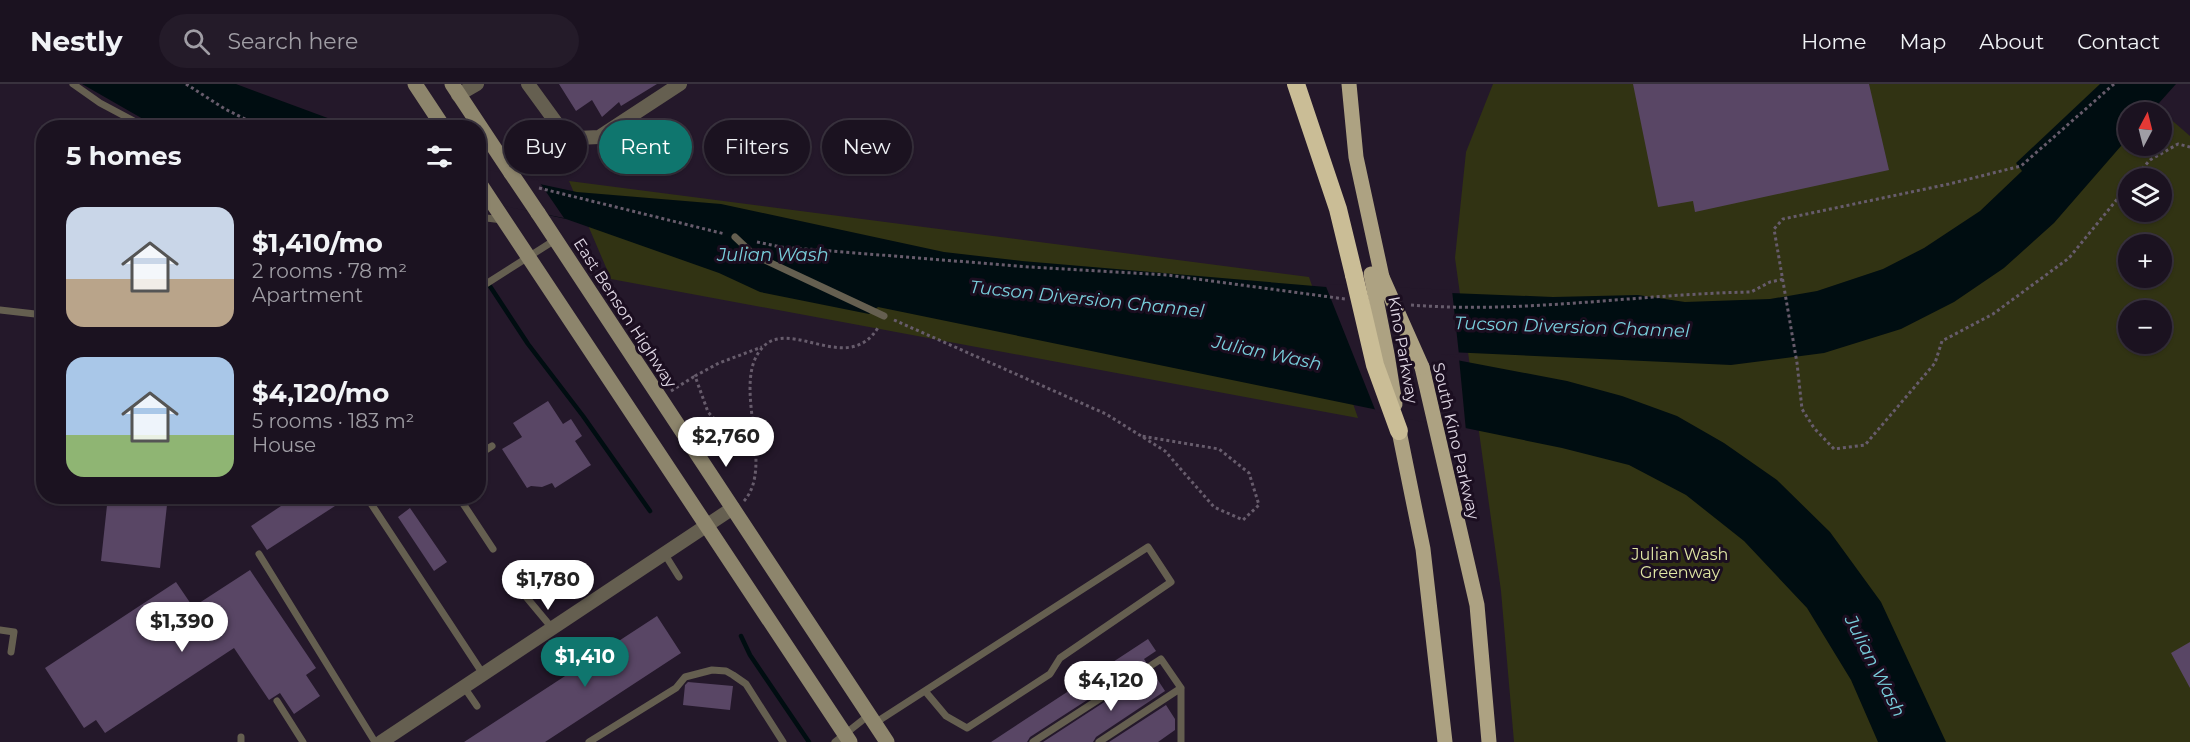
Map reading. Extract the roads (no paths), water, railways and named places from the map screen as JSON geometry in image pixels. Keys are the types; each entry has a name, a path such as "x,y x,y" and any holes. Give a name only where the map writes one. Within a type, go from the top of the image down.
{"highway":[{"path":"1296,84 1338,209 1369,275 1375,365 1399,431"}],"main road":[{"path":"415,84 439,120"},
{"name":"South Kino Parkway","path":"1339,84 1344,131 1369,275 1422,367 1477,605 1489,742"},
{"name":"South Kino Parkway","path":"1349,84 1369,275"},
{"name":"East Benson Highway","path":"455,89 476,120"},
{"name":"East Benson Highway","path":"486,135 887,742"},
{"path":"486,192 707,524 843,739"},
{"path":"1399,431 1423,549 1446,742"}],"street":[{"path":"455,89 477,84"},
{"path":"528,84 563,132 577,138 599,137 680,84"},
{"path":"381,742 732,508"}],"lane":[{"path":"73,84 100,103 132,120"},
{"path":"486,218 505,220"},
{"path":"735,237 754,255 884,316"},
{"path":"486,284 555,240"},
{"path":"0,310 36,314"},
{"path":"486,450 492,446"},
{"path":"371,504 483,674"},
{"path":"463,504 493,549"},
{"path":"843,739 872,719 925,691 1148,547 1171,582 1060,658 1050,674 967,728 946,716 925,691"},
{"path":"664,553 680,577"},
{"path":"259,554 375,742"},
{"path":"526,598 552,628"},
{"path":"0,630 14,632 11,652"},
{"path":"1033,742 1161,659 1181,688 1181,739 1171,742"},
{"path":"590,742 676,688 685,677 712,670 726,671 746,684 783,742"},
{"path":"464,687 477,706"},
{"path":"1099,742 1181,688"},
{"path":"277,701 303,742"}],"water":[{"path":"82,84 236,84 333,120 145,120"},
{"path":"2100,84 2176,84 2160,102 2118,102 2118,149 2054,223 2004,268 1954,302 1901,329 1824,353 1731,365 1404,350 1567,381 1622,396 1677,416 1724,443 1777,480 1830,532 1881,602 1946,742 1878,742 1851,680 1807,608 1744,541 1686,495 1629,465 1562,448 878,307 869,314 760,292 719,273 566,219 486,202 486,172 577,192 721,204 944,252 1022,261 1350,289 1553,297 1638,295 1685,302 1770,299 1817,291 1883,269 1924,248 1980,211 2022,171 2016,163"}],"waterway":[{"path":"486,280 528,344 583,416 650,511"},
{"path":"741,636 750,655 809,742"}],"water label":[{"name":"Julian Wash","path":"773,255"},
{"name":"Tucson Diversion Channel","path":"1087,299"},
{"name":"Tucson Diversion Channel","path":"1572,327"},
{"name":"Julian Wash","path":"1267,353"},
{"name":"Julian Wash","path":"1875,666"}],"park label":[{"name":"Julian Wash Greenway","path":"1680,563"}]}
